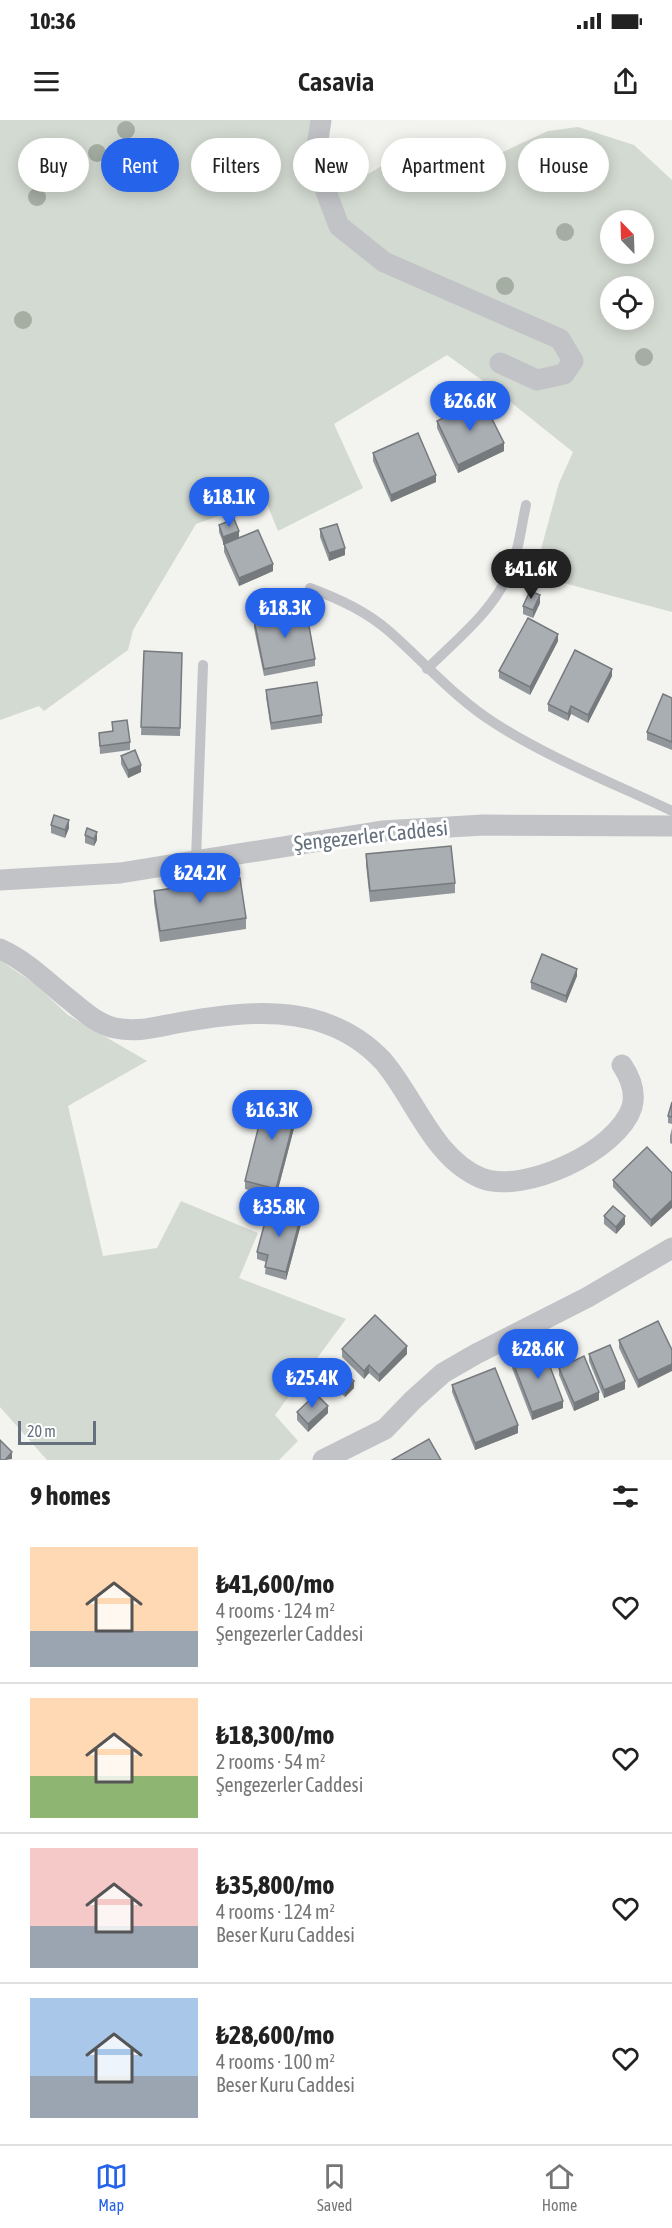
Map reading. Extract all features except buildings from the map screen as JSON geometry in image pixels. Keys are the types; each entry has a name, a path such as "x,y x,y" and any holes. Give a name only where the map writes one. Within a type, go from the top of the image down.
{"street":[{"path":"321,120 317,147 325,189 339,226 384,262 560,339 573,361 564,374 537,380 500,363"},
{"name":"Şengezerler Caddesi","path":"0,880 120,873 382,831 507,825 672,826"},
{"path":"0,949 29,967 85,1013 112,1028 140,1030 246,1014 295,1017 324,1023 347,1032 364,1043 383,1061 441,1146 453,1159 468,1171 497,1182 536,1177 557,1170 590,1152 610,1136 622,1124 632,1108 632,1085 622,1065"},
{"path":"323,1460 385,1429 412,1400 443,1373 476,1353 588,1298 672,1248"}],"lane":[{"path":"427,669 469,627 503,586 510,571 526,505"},
{"path":"310,588 350,603 389,631 427,669 465,702 497,725 558,758 672,811"},
{"path":"196,860 203,665"}],"shaded area":[{"path":"0,120 312,120 318,134 325,138 293,138 293,192 369,192 369,173 381,166 381,192 506,192 506,151 518,145 518,192 609,192 609,138 533,138 548,131 578,127 634,145 672,180 672,612 534,575 559,483 573,452 493,388 447,355 334,424 363,488 278,531 265,499 196,524 133,630 128,650 44,711 39,706 0,720"},
{"path":"0,960 36,985 68,1015 147,1061 68,1106 103,1256 157,1248 181,1201 258,1233 239,1278 346,1319 275,1415 298,1441 279,1460 47,1460 0,1407"}]}
